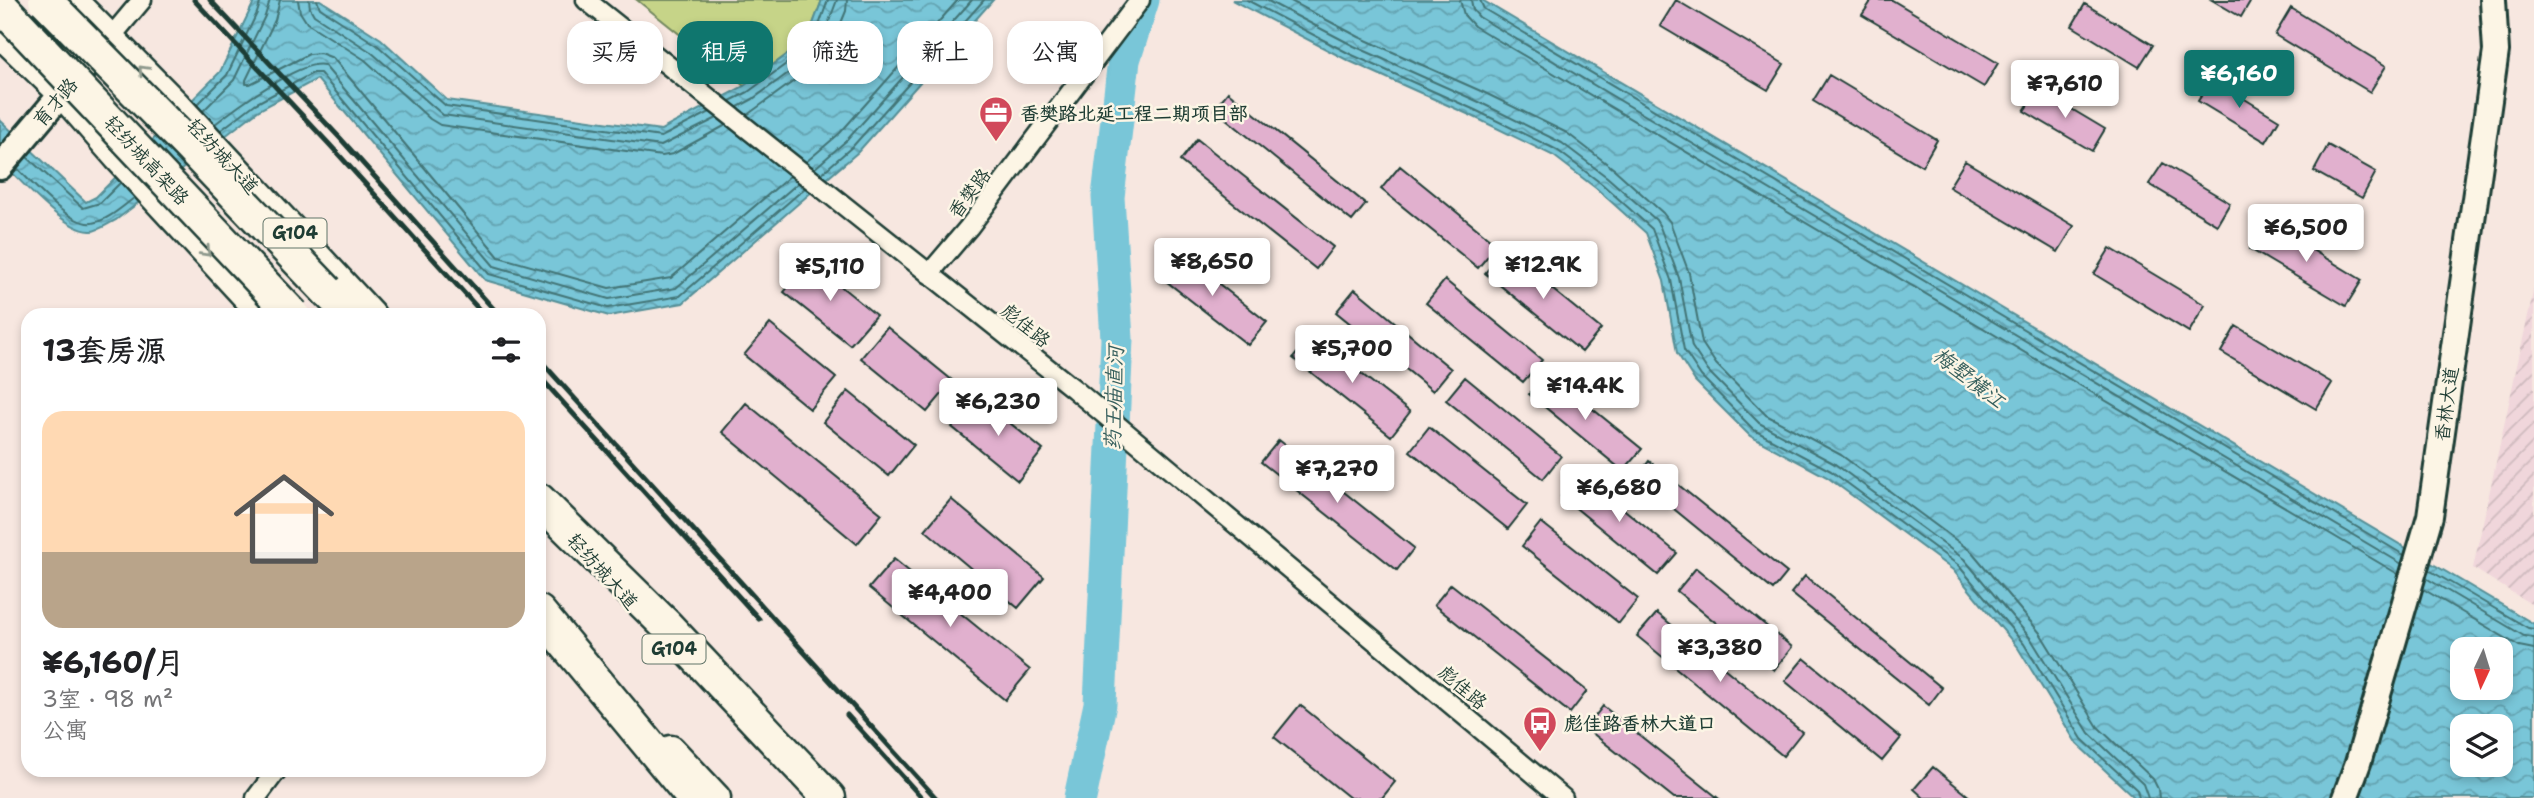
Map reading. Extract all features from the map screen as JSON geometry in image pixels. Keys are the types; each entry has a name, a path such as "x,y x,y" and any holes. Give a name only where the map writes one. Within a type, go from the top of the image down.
{"highway":[{"name":"轻纺城高架路","path":"45,0 344,308"},
{"name":"轻纺城高架路","path":"0,5 286,308"},
{"path":"546,507 666,625 829,798"},
{"path":"546,620 693,798"}],"main road":[{"name":"轻纺城大道","path":"72,0 175,103 365,308"},
{"path":"0,33 62,93 118,158 258,308"},
{"name":"轻纺城大道","path":"546,508 808,798"},
{"path":"546,618 716,798"}],"street":[{"path":"111,37 142,0"},
{"name":"彪佳路","path":"586,0 1131,437 1563,798"},
{"name":"香林大道","path":"2345,798 2358,763 2430,516 2496,51 2494,0"},
{"name":"香樊路","path":"929,274 969,227 1135,6"},
{"name":"育才路","path":"1,166 111,37"},
{"path":"256,798 272,777"}],"shaded area":[{"path":"2534,288 2534,606 2473,568"}],"green space":[{"path":"637,0 822,0 814,21 787,21 787,55 773,65 773,21 677,21 677,32"}],"water":[{"path":"255,0 320,0 381,39 447,100 661,130 747,84 773,84 773,65 787,55 787,84 883,84 883,21 814,21 822,0 993,0 974,21 897,21 897,84 918,84 858,152 683,303 609,316 485,280 317,79 259,110 116,220 94,231 80,229 56,214 0,160 0,120 86,202 96,197 220,72"},
{"name":"梅墅横江","path":"1232,0 1482,0 2534,624 2534,798 2135,798 2077,744 2018,648 1953,570 1827,477 1750,436 1695,381 1677,353 1664,281 1646,233 1597,189 1554,156 1347,60"}],"building":[{"path":"1676,0 1784,64 1768,90 1660,26"},
{"path":"1872,0 1892,0 1998,63 1984,87 1862,15"},
{"path":"2212,0 2251,0 2241,17"},
{"path":"2085,4 2153,45 2139,67 2072,26"},
{"path":"2291,8 2386,66 2370,92 2275,35"},
{"path":"1829,75 1937,140 1922,166 1813,101"},
{"path":"2212,79 2279,120 2266,142 2198,101"},
{"path":"2038,89 2105,129 2092,151 2024,111"},
{"path":"1228,92 1366,204 1352,221 1214,109"},
{"path":"1197,139 1333,247 1316,269 1180,161"},
{"path":"2328,145 2376,172 2362,198 2314,171"},
{"path":"1965,161 2074,226 2058,252 1949,187"},
{"path":"2163,163 2230,203 2217,225 2149,184"},
{"path":"1400,166 1497,245 1478,268 1381,189"},
{"path":"2266,222 2362,280 2346,306 2250,249"},
{"path":"2110,248 2205,305 2189,332 2094,274"},
{"path":"1176,250 1267,322 1248,345 1157,274"},
{"path":"1504,250 1601,329 1582,352 1485,273"},
{"path":"810,261 876,315 850,345 784,292"},
{"path":"1445,280 1542,360 1523,382 1426,303"},
{"path":"1355,289 1451,369 1433,391 1336,312"},
{"path":"770,324 836,378 810,409 744,355"},
{"path":"2236,326 2332,383 2316,409 2221,352"},
{"path":"887,327 953,381 927,412 861,358"},
{"path":"1312,335 1410,412 1391,436 1293,358"},
{"path":"1547,372 1642,449 1623,471 1529,394"},
{"path":"1465,377 1561,456 1543,479 1446,400"},
{"path":"848,391 914,445 889,476 823,422"},
{"path":"977,396 1043,450 1018,481 952,427"},
{"path":"746,403 882,514 857,544 722,432"},
{"path":"1429,427 1527,505 1508,529 1410,451"},
{"path":"1279,440 1414,548 1397,570 1261,462"},
{"path":"1649,461 1787,573 1773,590 1636,478"},
{"path":"1580,473 1677,553 1658,575 1561,496"},
{"path":"951,499 1044,577 1018,608 925,530"},
{"path":"1541,522 1638,599 1619,623 1522,546"},
{"path":"894,559 1030,670 1005,700 869,588"},
{"path":"1696,568 1792,647 1774,670 1677,591"},
{"path":"1805,576 1942,688 1929,705 1791,593"},
{"path":"1451,584 1587,691 1570,713 1434,605"},
{"path":"1657,613 1802,732 1783,756 1637,636"},
{"path":"1804,658 1901,738 1882,761 1785,681"},
{"path":"1300,705 1395,782 1382,798 1350,798 1274,737"},
{"path":"1603,706 1718,798 1674,798 1586,728"},
{"path":"1933,767 1971,798 1924,798 1914,789"}],"waterway":[{"name":"药王庙直河","path":"1080,798 1100,704 1117,339 1108,197 1124,60 1143,0"}],"railway":[{"path":"194,0 478,308"},
{"path":"210,0 340,138 493,308"},
{"path":"546,367 936,798"},
{"path":"546,384 759,619"},
{"path":"847,715 922,798"}],"place":[{"name":"香樊路北延工程二期项目部","path":"996,143"},
{"name":"彪佳路香林大道口","path":"1540,753"}]}
